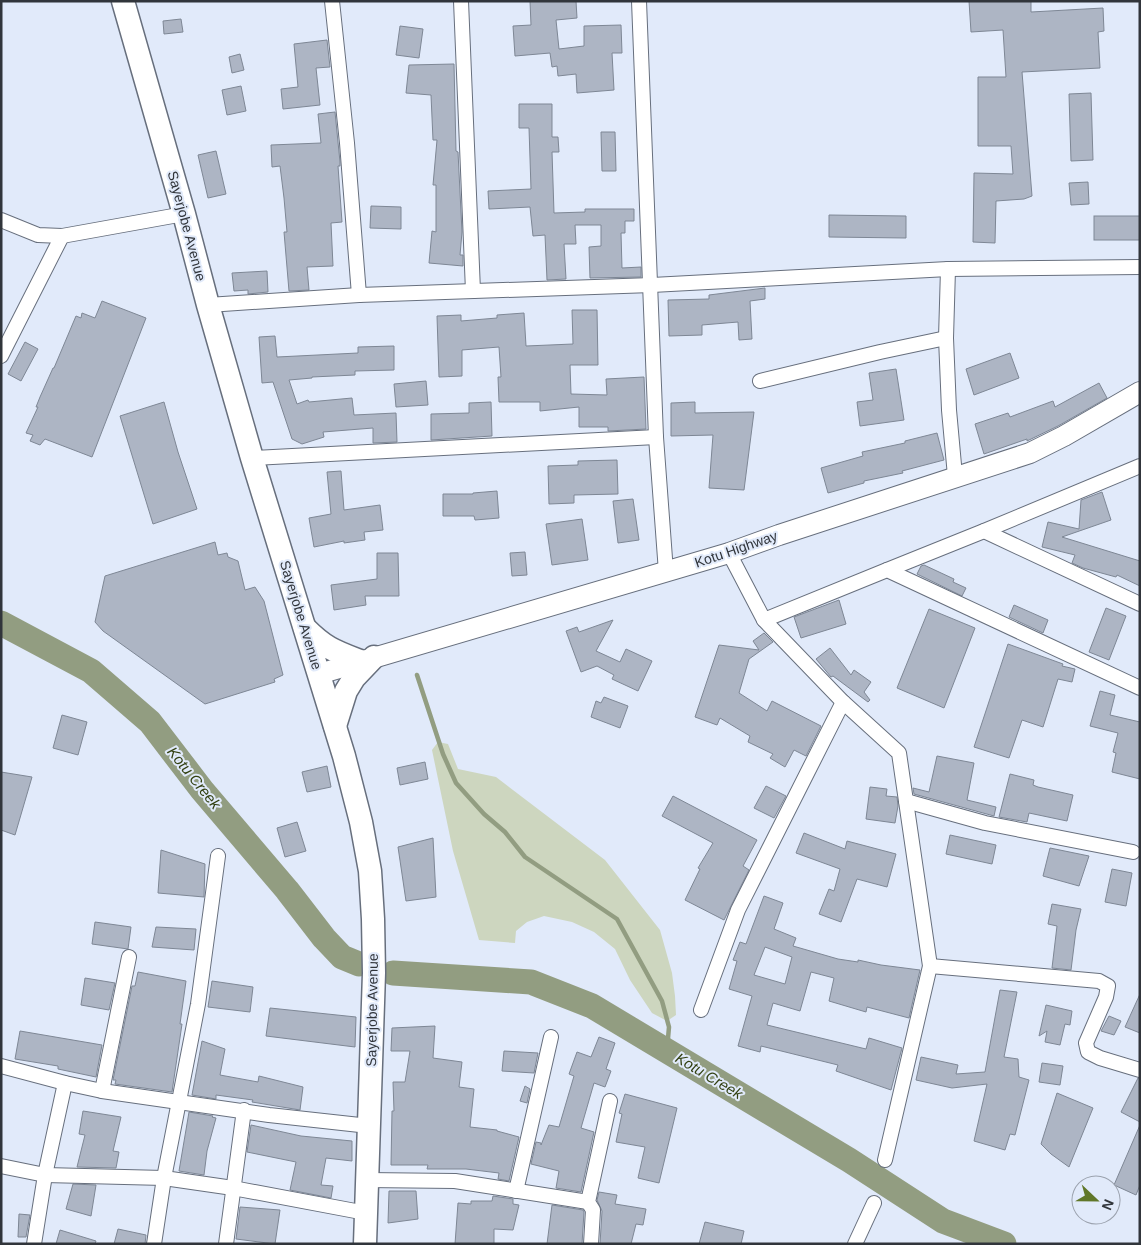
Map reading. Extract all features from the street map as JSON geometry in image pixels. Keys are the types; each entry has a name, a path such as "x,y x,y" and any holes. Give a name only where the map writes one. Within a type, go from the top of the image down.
{"main road":[{"name":"Sayerjobe Avenue","path":"123,1 252,458 354,793 370,872 374,973 365,1244"},
{"path":"305,628 322,644 332,650 367,659 346,691 334,726"}],"street":[{"path":"332,1 347,143 359,295"},
{"path":"461,1 473,291"},
{"path":"639,1 652,285 656,437 666,572"},
{"path":"1,220 38,235 62,236 184,214"},
{"path":"1,356 62,236"},
{"path":"208,305 359,295 652,285 948,269 1140,267"},
{"path":"948,269 946,338 949,410 955,476"},
{"path":"760,381 946,338"},
{"name":"Kotu Highway","path":"319,674 729,554 779,535 1030,453 1064,436 1140,392"},
{"path":"252,458 656,437"},
{"path":"764,620 984,532 1140,466"},
{"path":"984,532 1140,604"},
{"path":"729,554 764,620 842,702 899,753 930,966 885,1160"},
{"path":"886,570 1140,688"},
{"path":"701,1010 738,910 842,702"},
{"path":"906,801 985,823 1133,852"},
{"path":"154,1244 164,1178 198,1004 218,856"},
{"path":"102,1092 129,956"},
{"path":"930,966 1099,981 1108,986 1106,997 1086,1043 1088,1052 1100,1058 1140,1070"},
{"path":"516,1191 551,1037"},
{"path":"1,1066 102,1092 244,1110 269,1115 369,1126"},
{"path":"34,1244 65,1083"},
{"path":"591,1244 593,1210 588,1202 610,1101"},
{"path":"226,1244 244,1110"},
{"path":"1,1166 46,1175 164,1178 233,1188 366,1213"},
{"path":"366,1180 455,1181 588,1202"},
{"path":"855,1244 874,1203"}],"green space":[{"path":"438,742 448,744 458,769 496,777 605,860 660,930 672,973 676,1015 667,1021 652,1013 630,980 615,949 594,932 572,922 544,916 527,922 516,931 515,943 479,940 453,851 432,750"}],"building":[{"path":"530,1 576,1 577,18 556,20 559,49 584,46 584,26 621,25 622,53 612,53 614,90 577,93 576,74 558,76 557,66 552,67 550,53 515,56 513,26 531,25"},
{"path":"969,1 1031,1 1031,12 1103,8 1104,31 1098,32 1100,68 1022,72 1032,196 1024,199 996,201 995,243 973,242 974,173 1013,174 1011,146 978,146 978,77 1006,77 1003,30 971,32"},
{"path":"181,19 183,32 164,34 163,21"},
{"path":"400,26 423,29 419,58 396,55"},
{"path":"327,40 330,67 316,68 320,105 283,109 281,89 298,87 294,44"},
{"path":"240,54 244,70 232,73 229,57"},
{"path":"454,64 456,151 458,152 462,232 460,255 463,255 463,266 429,263 432,231 436,232 436,185 433,185 437,140 433,140 431,95 406,93 409,65"},
{"path":"241,86 246,111 227,115 222,90"},
{"path":"1091,93 1093,160 1071,161 1069,94"},
{"path":"519,104 552,104 552,137 558,137 559,152 552,152 554,213 585,212 585,209 634,209 634,221 625,221 625,233 621,233 622,268 641,267 641,277 590,278 589,247 601,246 601,225 575,225 576,244 564,244 566,279 547,280 545,235 533,236 530,207 489,209 488,191 531,189 529,128 519,128"},
{"path":"335,112 340,162 340,166 338,166 342,222 331,223 333,266 307,267 309,290 289,291 284,232 287,232 284,198 280,166 272,167 271,145 321,143 318,114"},
{"path":"601,132 615,132 616,171 602,171"},
{"path":"216,151 226,194 208,198 198,155"},
{"path":"1088,182 1089,204 1071,205 1069,183"},
{"path":"371,206 401,207 401,229 370,228"},
{"path":"829,215 906,216 906,238 829,237"},
{"path":"1094,216 1140,216 1140,240 1094,240"},
{"path":"267,271 268,292 248,294 248,290 234,291 232,273"},
{"path":"765,288 765,299 750,301 752,339 739,340 738,322 702,325 702,335 669,336 668,300 709,299 709,295"},
{"path":"102,301 146,318 92,457 45,439 40,445 30,441 33,435 26,433 76,316 81,318 82,313 95,318"},
{"path":"572,310 597,310 598,365 570,365 571,394 607,395 606,379 644,377 646,429 608,431 608,427 579,427 579,407 540,411 540,402 499,402 498,377 501,377 499,347 462,350 462,376 439,377 437,316 461,315 461,321 497,318 497,315 524,313 526,346 573,344"},
{"path":"275,336 277,357 358,353 358,347 394,346 394,370 355,371 355,375 289,380 297,404 308,400 309,402 352,398 354,415 396,413 397,442 373,443 373,428 323,432 324,437 302,444 292,439 273,382 262,383 259,337"},
{"path":"25,342 38,349 21,381 8,374"},
{"path":"1010,353 1019,378 974,395 966,369"},
{"path":"896,369 904,420 860,426 857,402 873,400 869,373"},
{"path":"426,381 428,405 396,407 394,384"},
{"path":"1099,383 1107,398 1027,441 1027,439 984,454 975,424 1008,413 1010,417 1053,401 1055,407"},
{"path":"164,402 197,509 153,524 120,416"},
{"path":"491,402 492,436 431,440 431,414 469,413 469,403"},
{"path":"695,402 695,413 754,412 744,490 709,488 713,435 671,436 671,403"},
{"path":"937,433 944,460 902,471 903,473 864,481 864,483 828,493 821,468 863,456 862,452 905,443 905,441"},
{"path":"617,460 618,494 574,495 574,503 549,504 548,466 578,465 578,461"},
{"path":"341,471 344,510 380,505 383,530 364,532 365,540 344,543 344,541 314,547 309,518 331,514 327,472"},
{"path":"497,491 499,518 475,520 474,516 443,516 443,494 473,494"},
{"path":"1102,492 1111,520 1062,537 1140,561 1140,586 1117,575 1116,577 1072,563 1075,555 1042,547 1048,522 1079,529 1081,500"},
{"path":"633,499 639,540 618,543 613,501"},
{"path":"582,519 588,560 552,565 546,524"},
{"path":"215,542 218,555 227,553 228,557 238,561 245,590 255,587 264,601 283,675 274,679 275,682 205,704 103,631 95,622 105,576"},
{"path":"525,552 527,575 512,576 510,553"},
{"path":"377,553 398,553 399,596 365,596 366,605 334,610 331,585 377,579"},
{"path":"924,565 954,579 953,582 966,588 962,596 917,574 921,566"},
{"path":"839,600 846,624 801,638 794,617"},
{"path":"1014,605 1048,620 1043,633 1009,617"},
{"path":"1106,608 1126,616 1109,660 1089,652"},
{"path":"929,609 975,628 944,708 897,688"},
{"path":"613,620 596,651 620,662 626,649 652,661 638,691 612,679 614,675 597,666 581,672 566,631 577,627 579,632"},
{"path":"764,633 773,642 749,659 739,693 767,711 772,701 821,726 806,756 794,750 785,767 770,758 773,754 748,742 750,736 720,718 717,725 695,717 719,645 759,650 753,641"},
{"path":"1008,644 1063,664 1062,666 1075,669 1072,682 1058,679 1043,727 1022,720 1009,758 974,747"},
{"path":"830,648 851,675 854,670 871,682 864,692 870,700 868,702 833,676 831,677 816,659"},
{"path":"1100,691 1115,695 1110,715 1140,722 1140,779 1112,772 1116,753 1113,752 1118,733 1090,726"},
{"path":"604,697 628,706 620,728 591,717 596,701 601,703"},
{"path":"62,715 87,722 78,755 53,748"},
{"path":"937,756 974,763 967,800 996,807 994,816 914,794 913,788 929,792"},
{"path":"425,762 428,779 400,785 397,768"},
{"path":"327,766 331,787 307,792 302,772"},
{"path":"1,772 32,777 15,835 1,830"},
{"path":"1010,774 1034,780 1033,785 1038,787 1073,795 1067,821 1029,813 1027,822 999,817"},
{"path":"766,786 786,796 774,818 754,808"},
{"path":"870,787 887,789 886,796 897,797 898,806 895,823 866,819"},
{"path":"673,796 757,840 743,866 749,870 724,920 685,900 700,869 698,868 713,843 662,816"},
{"path":"297,822 306,851 285,857 277,828"},
{"path":"804,833 845,849 847,841 896,854 887,887 857,879 841,922 819,914 829,889 834,891 840,869 796,853"},
{"path":"950,835 996,845 992,864 946,854"},
{"path":"433,838 436,897 406,901 398,847"},
{"path":"1050,848 1089,856 1079,886 1043,876"},
{"path":"161,850 205,864 204,897 158,893"},
{"path":"1112,869 1132,873 1126,906 1105,902"},
{"path":"764,896 783,903 774,929 796,938 793,946 838,959 858,962 858,960 920,970 909,1018 867,1007 866,1012 829,1001 834,978 811,972 800,1011 773,1003 767,1025 866,1049 869,1038 902,1048 891,1090 836,1071 838,1065 761,1046 760,1052 738,1046 752,996 729,989 737,961 733,960 740,942 746,944","holes":["765,947 792,957 785,984 754,975"]},
{"path":"1052,904 1081,909 1076,930 1071,970 1052,968 1057,926 1048,924"},
{"path":"95,922 131,927 128,949 92,944"},
{"path":"156,927 196,929 194,950 152,947"},
{"path":"138,972 186,981 172,1092 115,1084 116,1080 113,1080 132,986 135,986"},
{"path":"85,978 115,983 109,1010 81,1005"},
{"path":"212,981 253,987 250,1012 208,1007"},
{"path":"1000,990 1017,992 1004,1057 1018,1059 1019,1077 1029,1080 1015,1135 1010,1134 1005,1150 974,1141 987,1084 952,1088 916,1080 921,1057 958,1065 956,1074 985,1072"},
{"path":"1140,994 1140,1033 1125,1027"},
{"path":"1046,1005 1072,1011 1070,1025 1065,1024 1060,1045 1045,1042 1047,1031 1039,1036"},
{"path":"270,1008 356,1017 355,1047 266,1036"},
{"path":"1109,1016 1121,1021 1114,1035 1101,1031"},
{"path":"435,1026 433,1058 462,1062 459,1087 474,1089 470,1127 497,1130 519,1137 509,1181 498,1179 499,1173 466,1169 427,1169 428,1165 391,1165 392,1111 394,1111 393,1082 405,1082 410,1051 391,1051 392,1028"},
{"path":"20,1031 102,1045 96,1077 58,1069 58,1066 15,1059"},
{"path":"599,1037 615,1043 606,1069 611,1071 605,1087 594,1083 581,1128 594,1132 581,1192 556,1188 559,1171 531,1164 536,1142 541,1143 541,1145 549,1125 559,1127 574,1076 569,1074 577,1052 591,1057"},
{"path":"202,1041 225,1049 220,1075 258,1082 259,1076 303,1087 300,1110 252,1102 253,1100 216,1095 216,1099 192,1095"},
{"path":"504,1051 538,1053 534,1073 502,1071"},
{"path":"1042,1063 1063,1066 1060,1085 1039,1082"},
{"path":"1138,1078 1140,1079 1140,1122 1121,1112"},
{"path":"525,1086 530,1089 527,1103 520,1101"},
{"path":"1057,1093 1093,1108 1069,1167 1041,1144"},
{"path":"625,1094 677,1108 659,1183 638,1178 645,1147 616,1142 622,1114 619,1113"},
{"path":"83,1111 121,1117 113,1151 119,1152 116,1168 77,1167 85,1135 79,1134"},
{"path":"189,1112 216,1118 207,1151 204,1175 179,1171"},
{"path":"251,1125 301,1136 352,1141 352,1161 326,1158 321,1185 333,1186 331,1198 290,1190 296,1162 247,1152"},
{"path":"1140,1125 1140,1185 1136,1195 1121,1188 1121,1175 1118,1175"},
{"path":"73,1184 96,1185 91,1216 66,1209"},
{"path":"389,1191 416,1191 418,1219 388,1223"},
{"path":"599,1192 617,1195 615,1204 646,1209 643,1225 636,1224 631,1244 600,1244 602,1211 597,1200"},
{"path":"493,1196 513,1199 513,1204 519,1205 513,1230 494,1229 494,1244 455,1244 458,1203 471,1204 471,1201 492,1201"},
{"path":"552,1205 583,1210 582,1244 547,1244"},
{"path":"240,1207 280,1210 275,1244 236,1239"},
{"path":"19,1214 30,1215 26,1237 18,1237"},
{"path":"705,1222 744,1231 741,1244 699,1244"},
{"path":"118,1229 146,1235 145,1244 114,1244"},
{"path":"60,1230 96,1241 95,1244 56,1244"}],"waterway":[{"name":"Kotu Creek","path":"1,623 91,671 150,722 202,790 287,890 324,938 342,957 359,964"},
{"path":"417,675 443,754 456,783 484,814 505,832 525,857 617,919 662,1001 669,1027 667,1050"},
{"name":"Kotu Creek","path":"393,973 531,982 592,1006 849,1160 943,1221 1004,1244"}]}
